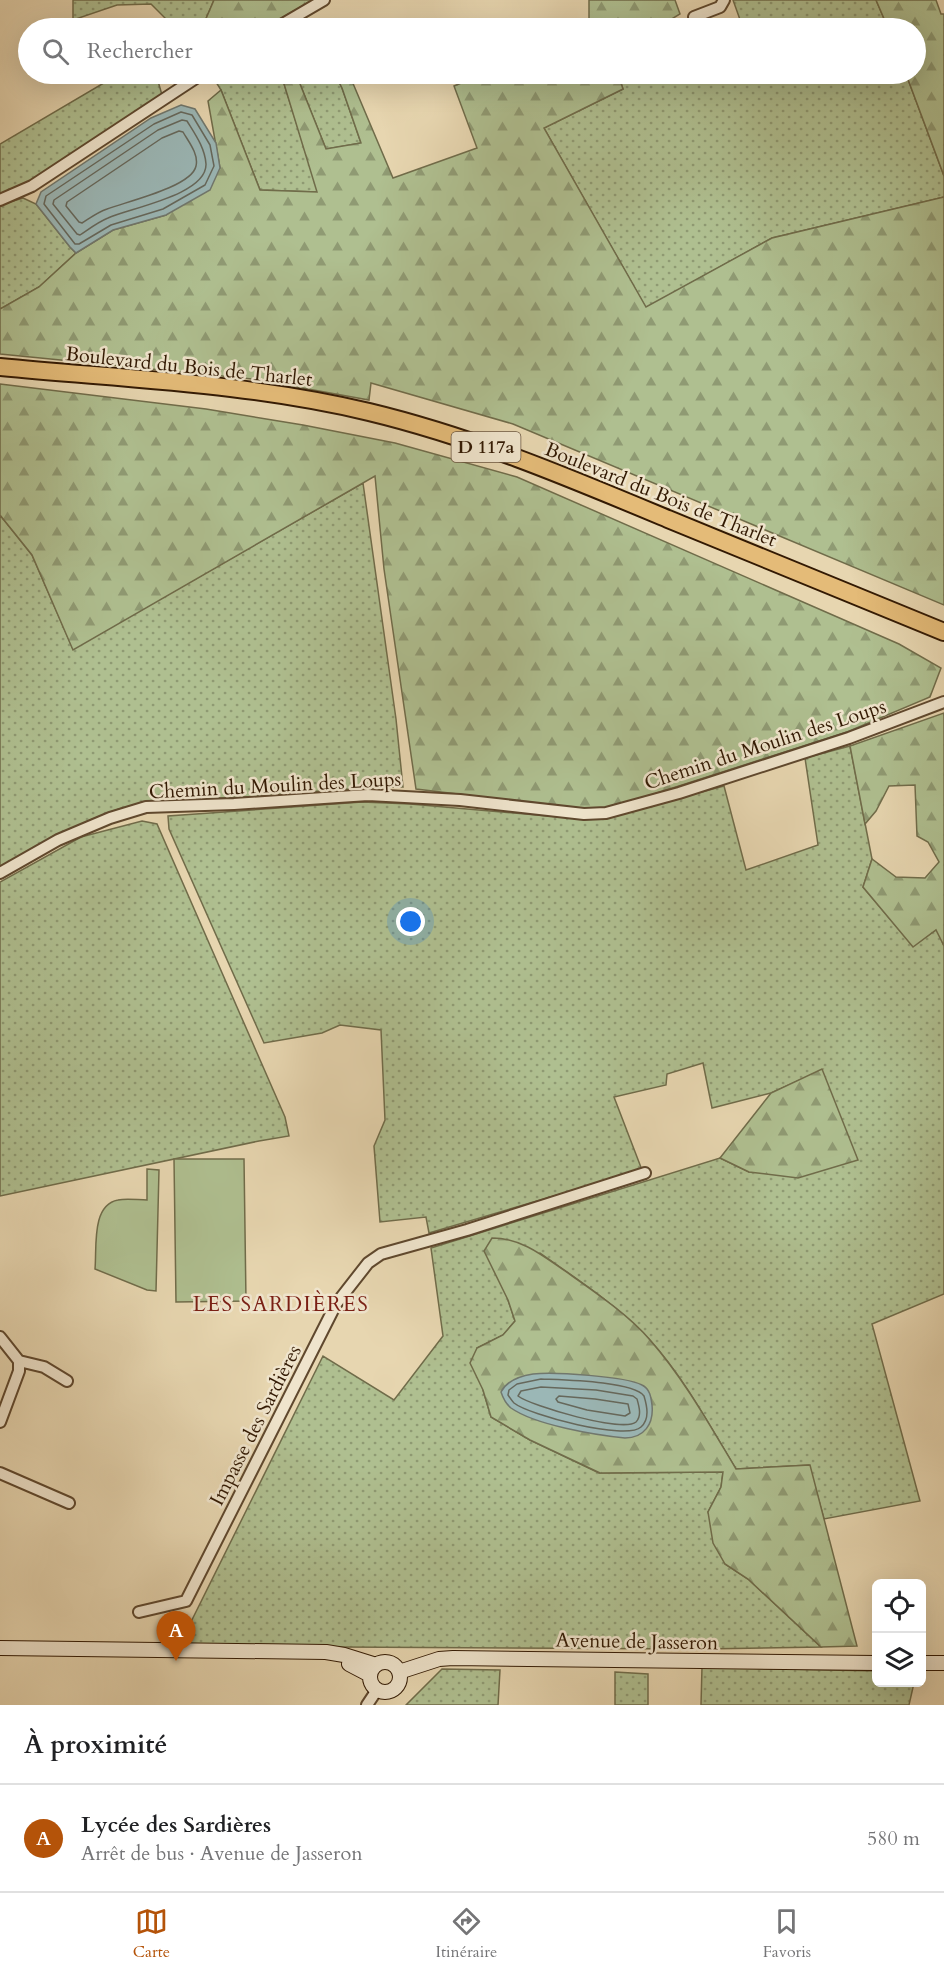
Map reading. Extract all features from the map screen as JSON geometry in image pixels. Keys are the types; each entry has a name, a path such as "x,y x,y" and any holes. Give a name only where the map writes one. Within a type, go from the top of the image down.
{"main road":[{"name":"Boulevard du Bois de Tharlet","path":"0,367 274,394 369,412 438,430 584,484 944,632"},
{"path":"0,1648 326,1652 344,1655 373,1670"},
{"path":"0,1654 326,1657 373,1670"},
{"name":"Avenue de Jasseron","path":"399,1672 439,1659 453,1658 872,1663"},
{"path":"385,1662 390,1663 399,1672 399,1682 393,1690 387,1692 377,1690 371,1682 373,1670 385,1662"},
{"path":"926,1663 944,1663"}],"street":[{"path":"293,18 324,0"},
{"path":"694,17 720,7 724,0"},
{"path":"0,200 32,186 187,84"},
{"name":"Chemin du Moulin des Loups","path":"0,873 58,840 110,818 146,807 368,795 412,796 584,813 606,813 679,793 849,738 944,702"},
{"name":"Impasse des Sardières","path":"139,1612 186,1601 336,1304 368,1263 381,1254 467,1230 645,1173"},
{"path":"0,1337 19,1361 44,1367 67,1381"},
{"path":"0,1422 19,1371 19,1361"},
{"path":"0,1473 69,1503"},
{"path":"367,1705 377,1690"}],"green space":[{"path":"73,0 214,0 206,18 165,18 151,4 117,5 73,18"},
{"path":"214,0 313,0 282,18 206,18"},
{"path":"589,0 675,0 680,14 673,18 589,18"},
{"path":"733,0 876,0 884,18 739,18"},
{"path":"876,0 936,0 941,14 944,14 944,176 910,84 926,84 926,18 884,18"},
{"path":"102,84 159,84 162,95 26,186 0,196 0,144"},
{"path":"217,84 284,84 318,192 260,190"},
{"path":"284,84 300,84 326,149 361,143 340,84 353,84 393,178 477,148 454,86 459,84 621,84 623,89 544,128 646,307 772,238 944,197 944,605 513,424 371,383 369,400 252,379 0,354 0,309 39,287 76,253 113,230 166,215 220,168 208,101 221,90 260,190 317,192"},
{"path":"300,84 340,84 342,88 361,143 326,149"},
{"path":"621,84 910,84 944,176 944,197 772,238 646,308 544,128 623,89"},
{"path":"23,198 36,204 76,253 39,287 0,309 0,205"},
{"path":"0,384 206,409 303,425 395,443 517,477 899,644 941,668 930,697 847,732 601,811 416,789 384,569 375,476 73,650 32,555 0,515"},
{"path":"363,483 396,719 403,787 181,799 134,805 73,828 0,868 0,515 32,555 73,649"},
{"path":"944,713 944,946 936,930 913,947 863,887 872,859 896,877 925,878 939,862 928,842 917,836 915,785 889,786 876,811 865,824 850,746"},
{"path":"850,746 872,859 863,887 913,946 937,929 944,946 944,1294 872,1324 920,1501 824,1519 809,1465 736,1469 685,1385 649,1339 611,1304 540,1253 508,1300 515,1321 503,1335 477,1348 483,1390 491,1417 530,1440 599,1473 723,1472 721,1487 708,1512 725,1564 748,1579 821,1647 702,1649 179,1646 323,1356 394,1400 443,1336 431,1248 720,1158 749,1172 822,1070 771,1093 712,1108 703,1063 667,1074 666,1085 614,1097 642,1170 429,1233 426,1217 380,1222 374,1146 385,1120 381,1030 340,1025 322,1033 264,1043 169,829 168,816 362,802 572,818 608,817 724,786 746,870 818,845 805,758"},
{"path":"142,821 157,824 285,1117 289,1136 0,1196 0,882 81,837"},
{"path":"822,1069 858,1160 798,1178 749,1172 720,1158 771,1093"},
{"path":"174,1159 244,1159 246,1301 176,1302"},
{"path":"147,1169 159,1170 156,1291 147,1290 95,1269 97,1228 103,1210 118,1200 147,1200"},
{"path":"492,1238 522,1244 539,1254 632,1321 674,1370 736,1469 810,1465 857,1646 821,1647 748,1579 725,1564 713,1543 708,1512 721,1487 723,1472 600,1473 530,1440 491,1417 483,1390 470,1363 477,1348 503,1335 515,1321 508,1300 484,1251"},
{"path":"702,1667 872,1671 872,1687 913,1687 909,1705 701,1705"},
{"path":"442,1669 500,1670 498,1705 406,1705"},
{"path":"615,1672 648,1674 648,1705 615,1705"}],"water":[{"path":"181,105 195,109 216,143 220,168 210,190 166,215 113,230 76,253 36,204 41,192 151,118"},
{"path":"533,1374 606,1377 642,1385 648,1391 651,1399 652,1412 649,1424 638,1436 625,1438 566,1428 522,1414 509,1406 501,1392 514,1379"}],"place":[{"name":"Lycée des Sardières","path":"176,1661"}],"district":[{"name":"LES SARDIÈRES","path":"281,1304"}]}
